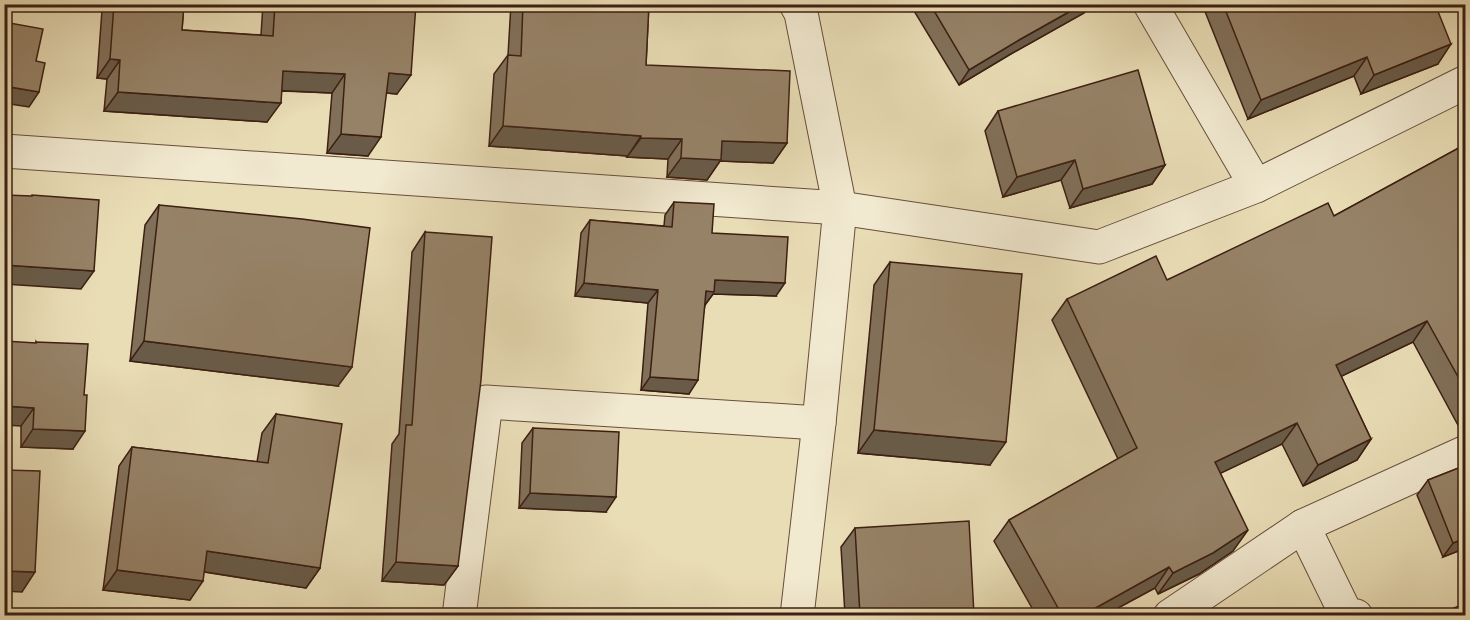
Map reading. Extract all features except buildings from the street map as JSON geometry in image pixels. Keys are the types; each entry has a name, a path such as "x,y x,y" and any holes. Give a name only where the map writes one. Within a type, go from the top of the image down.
{"street":[{"path":"796,4 801,13 840,208 797,615"},
{"path":"1149,4 1256,186"},
{"path":"4,151 840,208 1100,247 1256,186 1466,82"},
{"path":"459,615 486,402 819,423"},
{"path":"1170,615 1303,526 1466,452"},
{"path":"1303,526 1346,614 1356,615"}]}
